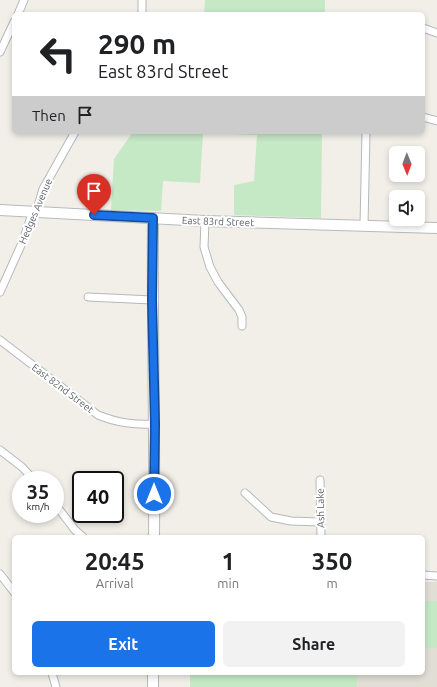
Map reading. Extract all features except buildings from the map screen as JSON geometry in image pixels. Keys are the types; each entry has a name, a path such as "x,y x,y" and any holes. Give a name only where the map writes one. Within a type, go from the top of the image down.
{"street":[{"path":"19,12 24,0"},
{"path":"142,0 142,12"},
{"path":"0,52 12,26"},
{"path":"425,29 437,33"},
{"path":"425,118 437,121"},
{"name":"Hedges Avenue","path":"0,292 38,206 43,189 74,134"},
{"path":"364,225 366,134"},
{"name":"East 83rd Street","path":"0,210 205,221 437,228"},
{"path":"153,218 152,300 155,424 154,535"},
{"path":"205,221 204,247 210,267 218,282 239,310 242,316 242,326"},
{"path":"88,297 152,300"},
{"name":"East 82nd Street","path":"0,340 98,415 111,421 125,424 155,424"},
{"path":"0,450 26,471"},
{"name":"Ash Lake","path":"320,480 321,535"},
{"path":"245,493 271,517 292,521 320,522"},
{"path":"64,516 81,535"},
{"path":"0,574 12,589"},
{"path":"425,575 437,576"},
{"path":"53,675 56,687"},
{"path":"153,675 153,687"}],"shaded area":[{"path":"425,582 437,582 437,687 357,687 358,675 425,675"}],"green space":[{"path":"205,0 325,0 325,12 204,12"},
{"path":"132,134 203,134 200,183 163,181 161,211 111,210 114,159"},
{"path":"230,134 322,134 321,218 234,215 234,185 254,181 257,135"},
{"path":"425,601 437,601 437,648 425,648"},
{"path":"190,675 358,675 357,687 190,687"}],"route":[{"path":"94,215 153,218 152,300 155,424 154,494"}]}
